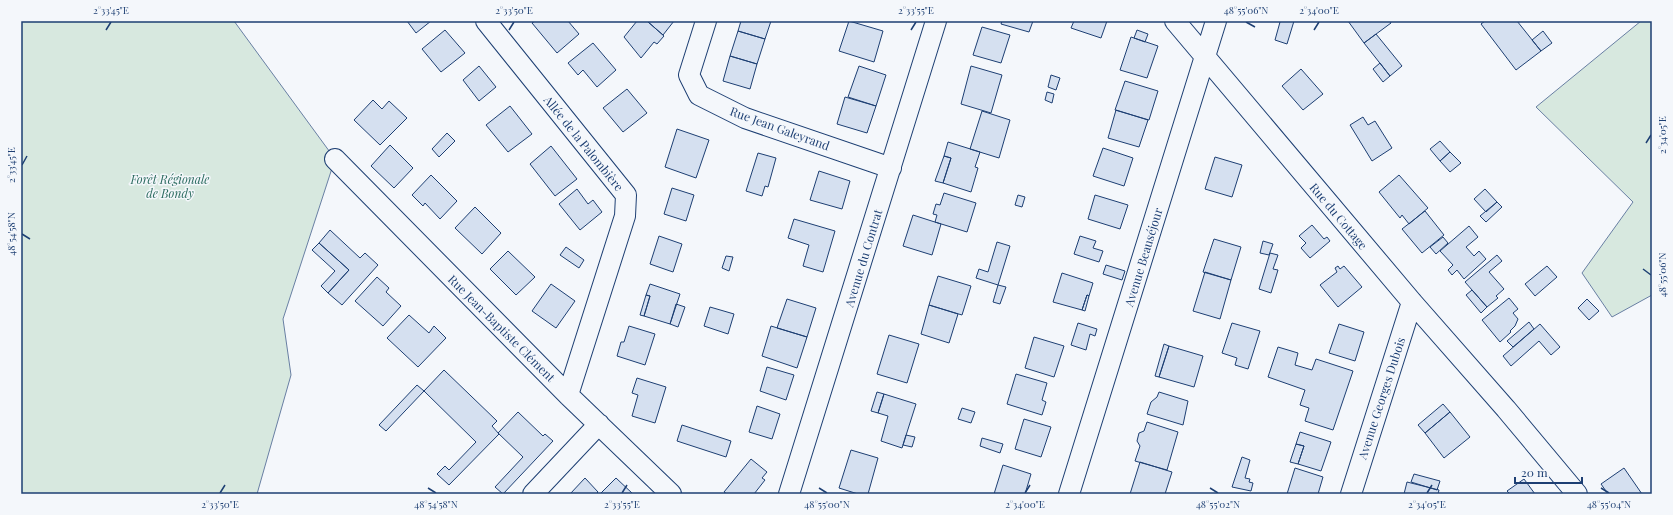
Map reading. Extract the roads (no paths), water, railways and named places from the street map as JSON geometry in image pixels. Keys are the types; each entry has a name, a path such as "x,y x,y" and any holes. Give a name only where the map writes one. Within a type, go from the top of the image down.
{"street":[{"name":"Allée de la Palombière","path":"486,21 626,195 625,216 568,396"},
{"name":"Rue Jean Galeyrand","path":"706,21 689,75 699,95 745,118 890,168"},
{"name":"Avenue du Contrat","path":"789,494 936,21"},
{"name":"Rue du Cottage","path":"1174,21 1412,302 1506,409 1576,494"},
{"name":"Avenue Beauséjour","path":"1070,494 1216,21"},
{"name":"Rue Jean-Baptiste Clément","path":"335,159 568,396 672,494"},
{"name":"Avenue Georges Dubois","path":"1351,494 1412,302"},
{"path":"533,494 599,424"}],"park label":[{"name":"Forêt Régionale de Bondy","path":"170,186"}]}
